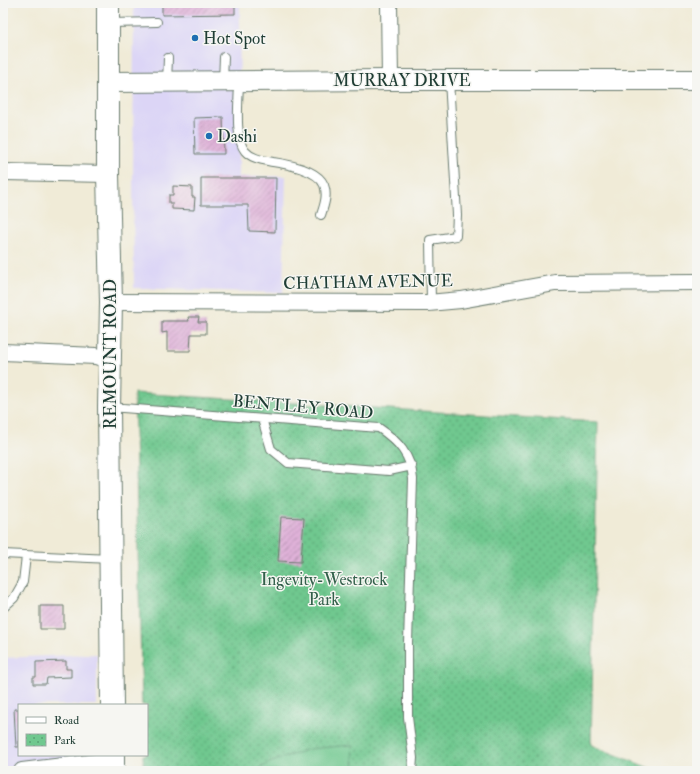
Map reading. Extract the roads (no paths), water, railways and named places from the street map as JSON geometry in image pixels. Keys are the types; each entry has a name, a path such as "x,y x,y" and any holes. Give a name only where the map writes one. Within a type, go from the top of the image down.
{"main road":[{"name":"REMOUNT ROAD","path":"108,13 108,174 111,302 109,407 112,704"}],"street":[{"path":"389,3 390,80"},
{"name":"MURRAY DRIVE","path":"108,82 697,80"},
{"path":"3,172 108,174"},
{"name":"CHATHAM AVENUE","path":"111,302 431,302 461,300 555,283 697,282"},
{"path":"3,352 96,356 110,361"},
{"path":"22,771 113,762"}],"lane":[{"path":"108,13 157,22"},
{"path":"224,57 231,81 240,141 244,150 259,160 285,164 304,170 318,177 324,185 326,197 321,215"},
{"path":"167,82 168,58"},
{"path":"431,302 430,240 456,236 449,80"},
{"name":"BENTLEY ROAD","path":"109,407 379,428 393,438 405,453 412,466 413,479 408,643 408,717 413,758 412,771"},
{"path":"262,419 271,449 288,463 390,471 412,466"},
{"path":"3,554 111,559"},
{"path":"3,608 14,598 23,582 26,556"}],"place":[{"name":"Hot Spot","path":"195,38"},
{"name":"Dashi","path":"209,136"}],"park label":[{"name":"Ingevity-Westrock Park","path":"324,589"}]}
